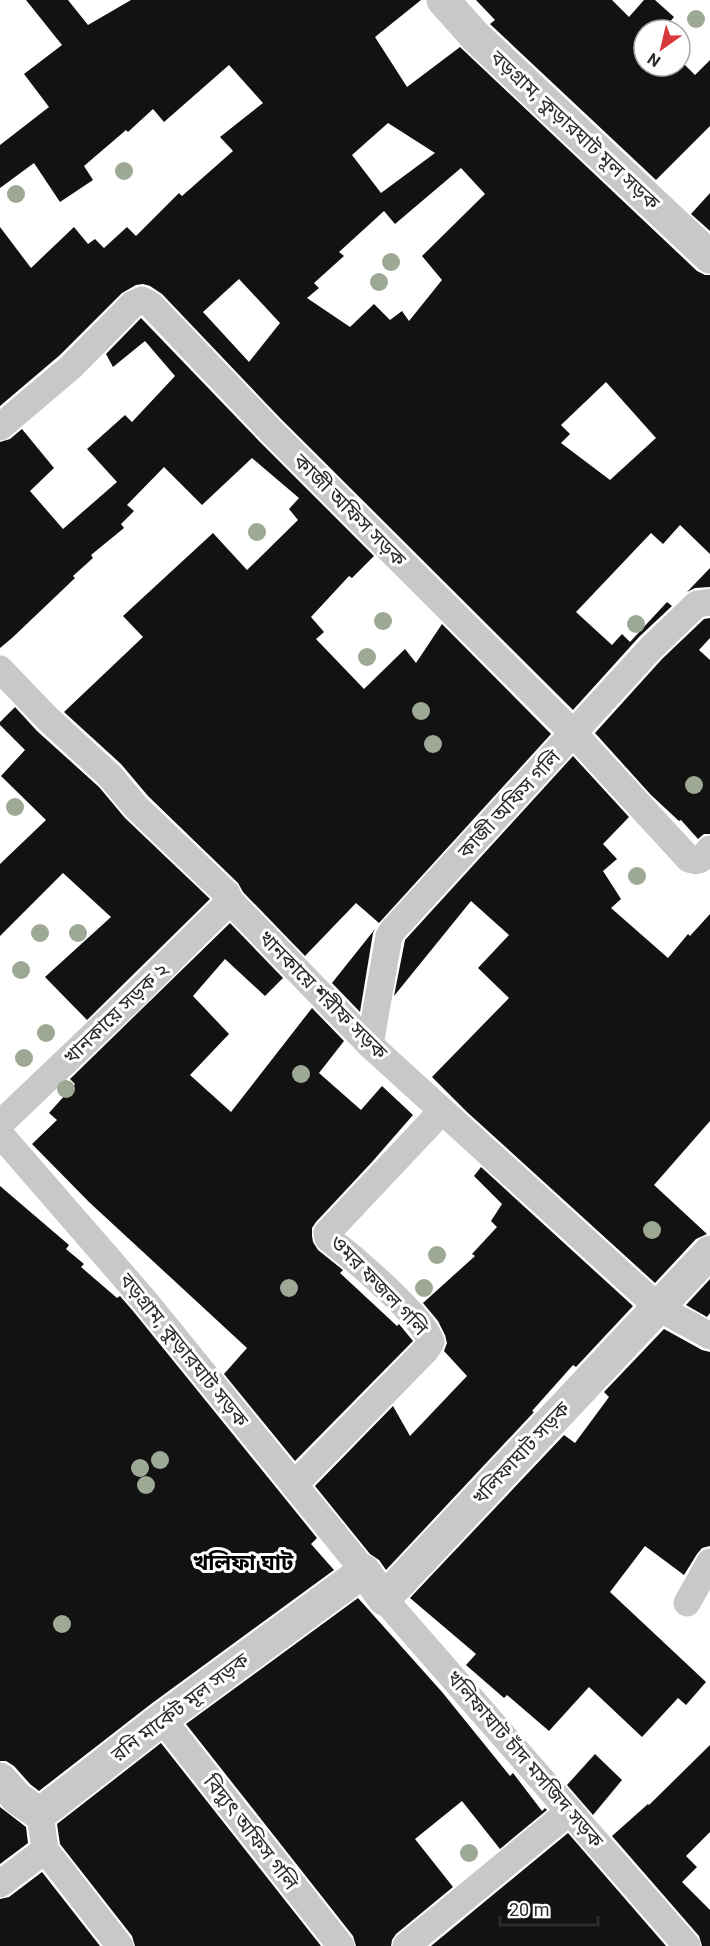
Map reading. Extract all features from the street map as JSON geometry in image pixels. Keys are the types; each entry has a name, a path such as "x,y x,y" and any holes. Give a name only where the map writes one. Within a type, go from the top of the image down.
{"street":[{"name":"বড়গ্রাম, কুড়ারঘাট মূল সড়ক","path":"443,0 475,36 710,258"},
{"name":"কাজী অফিস সড়ক","path":"0,427 71,367 133,304 142,300 151,305 270,430 574,734 699,854"},
{"name":"কাজী অফিস গলি","path":"370,1045 389,936 651,648 697,604 710,602"},
{"name":"খানকায়ে শরীফ সড়ক","path":"0,669 48,719 110,776 136,807 227,894 230,901 370,1045 659,1308 710,1336"},
{"name":"খানকায়ে সড়ক ২","path":"0,1124 230,901"},
{"name":"ওমর ফজল গলি","path":"294,1485 426,1350 430,1342 420,1324 349,1255 328,1238 327,1233 442,1111"},
{"name":"বড়গ্রাম, কুড়ারঘাট সড়ক","path":"0,1134 145,1301 364,1571"},
{"path":"659,1308 710,1252"},
{"name":"খলিফাঘাট সড়ক","path":"384,1599 659,1308"},
{"path":"687,1603 710,1562"},
{"name":"খলিফাঘাট চাঁদ মসজিদ সড়ক","path":"364,1571 384,1599 687,1946"},
{"name":"রনি মার্কেট মূল সড়ক","path":"40,1814 162,1719 364,1571"},
{"name":"বিদ্যুৎ অফিস গলি","path":"162,1719 340,1946"},
{"path":"0,1779 16,1798 40,1814 45,1850 120,1946"},
{"path":"406,1946 570,1810"},
{"path":"0,1884 45,1850"}],"building":[{"path":"26,0 68,0 88,25 131,0 421,0 375,37 407,87 460,47 697,271 710,275 710,554 680,525 663,544 651,533 576,612 612,645 622,634 630,642 667,602 672,606 639,637 573,710 281,419 162,294 150,286 136,285 122,293 60,355 0,406 0,227 31,268 74,227 88,244 95,239 104,248 127,227 136,236 179,193 182,196 233,151 220,137 263,103 229,65 164,122 153,109 128,132 126,130 84,166 93,180 60,202 34,163 0,188 0,145 49,107 24,74 62,45","holes":["388,123 435,153 381,193 352,155","461,168 485,194 422,256 442,280 409,321 402,311 390,320 374,304 350,327 307,298 319,288 314,283 344,256 339,252 384,211 395,224","239,279 280,323 249,362 203,312","606,382 656,438 610,480 561,443 570,434 561,425"]},
{"path":"476,0 612,0 629,17 644,0 655,0 674,17 632,18 632,78 692,78 692,72 695,75 710,60 710,126 656,180 490,24 495,20"},
{"path":"710,193 710,231 691,214"},
{"path":"141,318 374,556 352,578 349,576 311,617 324,632 316,639 364,689 405,649 416,663 442,624 551,734 379,923 356,903 305,956 243,892 238,883 148,796 121,764 64,712 143,637 123,616 213,533 247,570 298,520 289,509 299,498 252,458 202,505 164,467 127,505 134,511 121,524 124,528 91,555 93,558 73,576 75,578 0,648 0,442 10,439 22,429 54,468 30,491 63,529 117,482 87,449 125,415 132,422 175,376 145,341 113,367 106,354"},
{"path":"710,568 710,587 695,588 687,592"},
{"path":"710,618 710,638 699,650 710,660 710,834 704,834 698,839 681,820 679,821 651,795 595,733 662,659 704,619"},
{"path":"15,707 37,731 99,787 125,818 210,899 87,1020 45,977 111,917 63,873 0,936 0,864 46,820 1,776 25,750 0,725 0,722"},
{"path":"573,756 629,817 603,844 617,859 603,871 621,899 611,908 668,958 688,934 690,936 710,914 710,1121 654,1185 707,1234 696,1239 655,1283 467,1112 432,1077 509,998 478,968 509,935 471,901 394,996 405,940"},
{"path":"230,923 283,978 265,996 225,959 193,996 229,1034 190,1075 231,1112 312,1008 344,1041 319,1073 361,1110 382,1086 413,1115 316,1222 312,1228 312,1236 318,1250 343,1270 340,1273 397,1326 399,1324 413,1341 295,1461 224,1374 247,1348 89,1202 32,1144 57,1120 49,1113 75,1084 70,1079"},
{"path":"375,929 373,933 360,1012 332,983"},
{"path":"481,1167 633,1306 576,1367 573,1365 532,1411 534,1412 386,1570 379,1560 370,1554 315,1486 393,1406 410,1436 467,1376 444,1351 447,1343 445,1335 438,1321 423,1303 475,1256 472,1254 497,1227 491,1221 502,1204 474,1176"},
{"path":"0,1186 69,1245 66,1249 84,1264 81,1267 117,1298 120,1296 317,1538 311,1544 334,1570 151,1704 39,1791 14,1766 6,1761 0,1761"},
{"path":"710,1279 710,1313 707,1317 686,1305"},
{"path":"664,1329 710,1352 710,1546 702,1548 684,1575 645,1546 610,1592 706,1682 686,1705 678,1698 642,1737 589,1687 549,1731 507,1695 504,1698 466,1665 476,1654 410,1598 564,1435 575,1443 609,1397 604,1392"},
{"path":"358,1598 442,1692 510,1776 513,1773 542,1811 545,1808 547,1810 500,1849 462,1801 415,1839 453,1887 396,1934 391,1946 356,1946 353,1936 186,1724"},
{"path":"161,1743 321,1946 135,1946 132,1936 60,1844 57,1824"},
{"path":"710,1745 710,1832 686,1856 697,1867 682,1882 710,1910 710,1946 702,1946 699,1936 612,1836 649,1805"},
{"path":"595,1754 622,1780 593,1815 567,1785"},
{"path":"0,1807 26,1827 28,1843 0,1864"},
{"path":"568,1833 666,1946 431,1946"},
{"path":"42,1872 100,1946 0,1946 0,1899 9,1897"}],"district":[{"name":"খলিফা ঘাট","path":"243,1562"}]}
